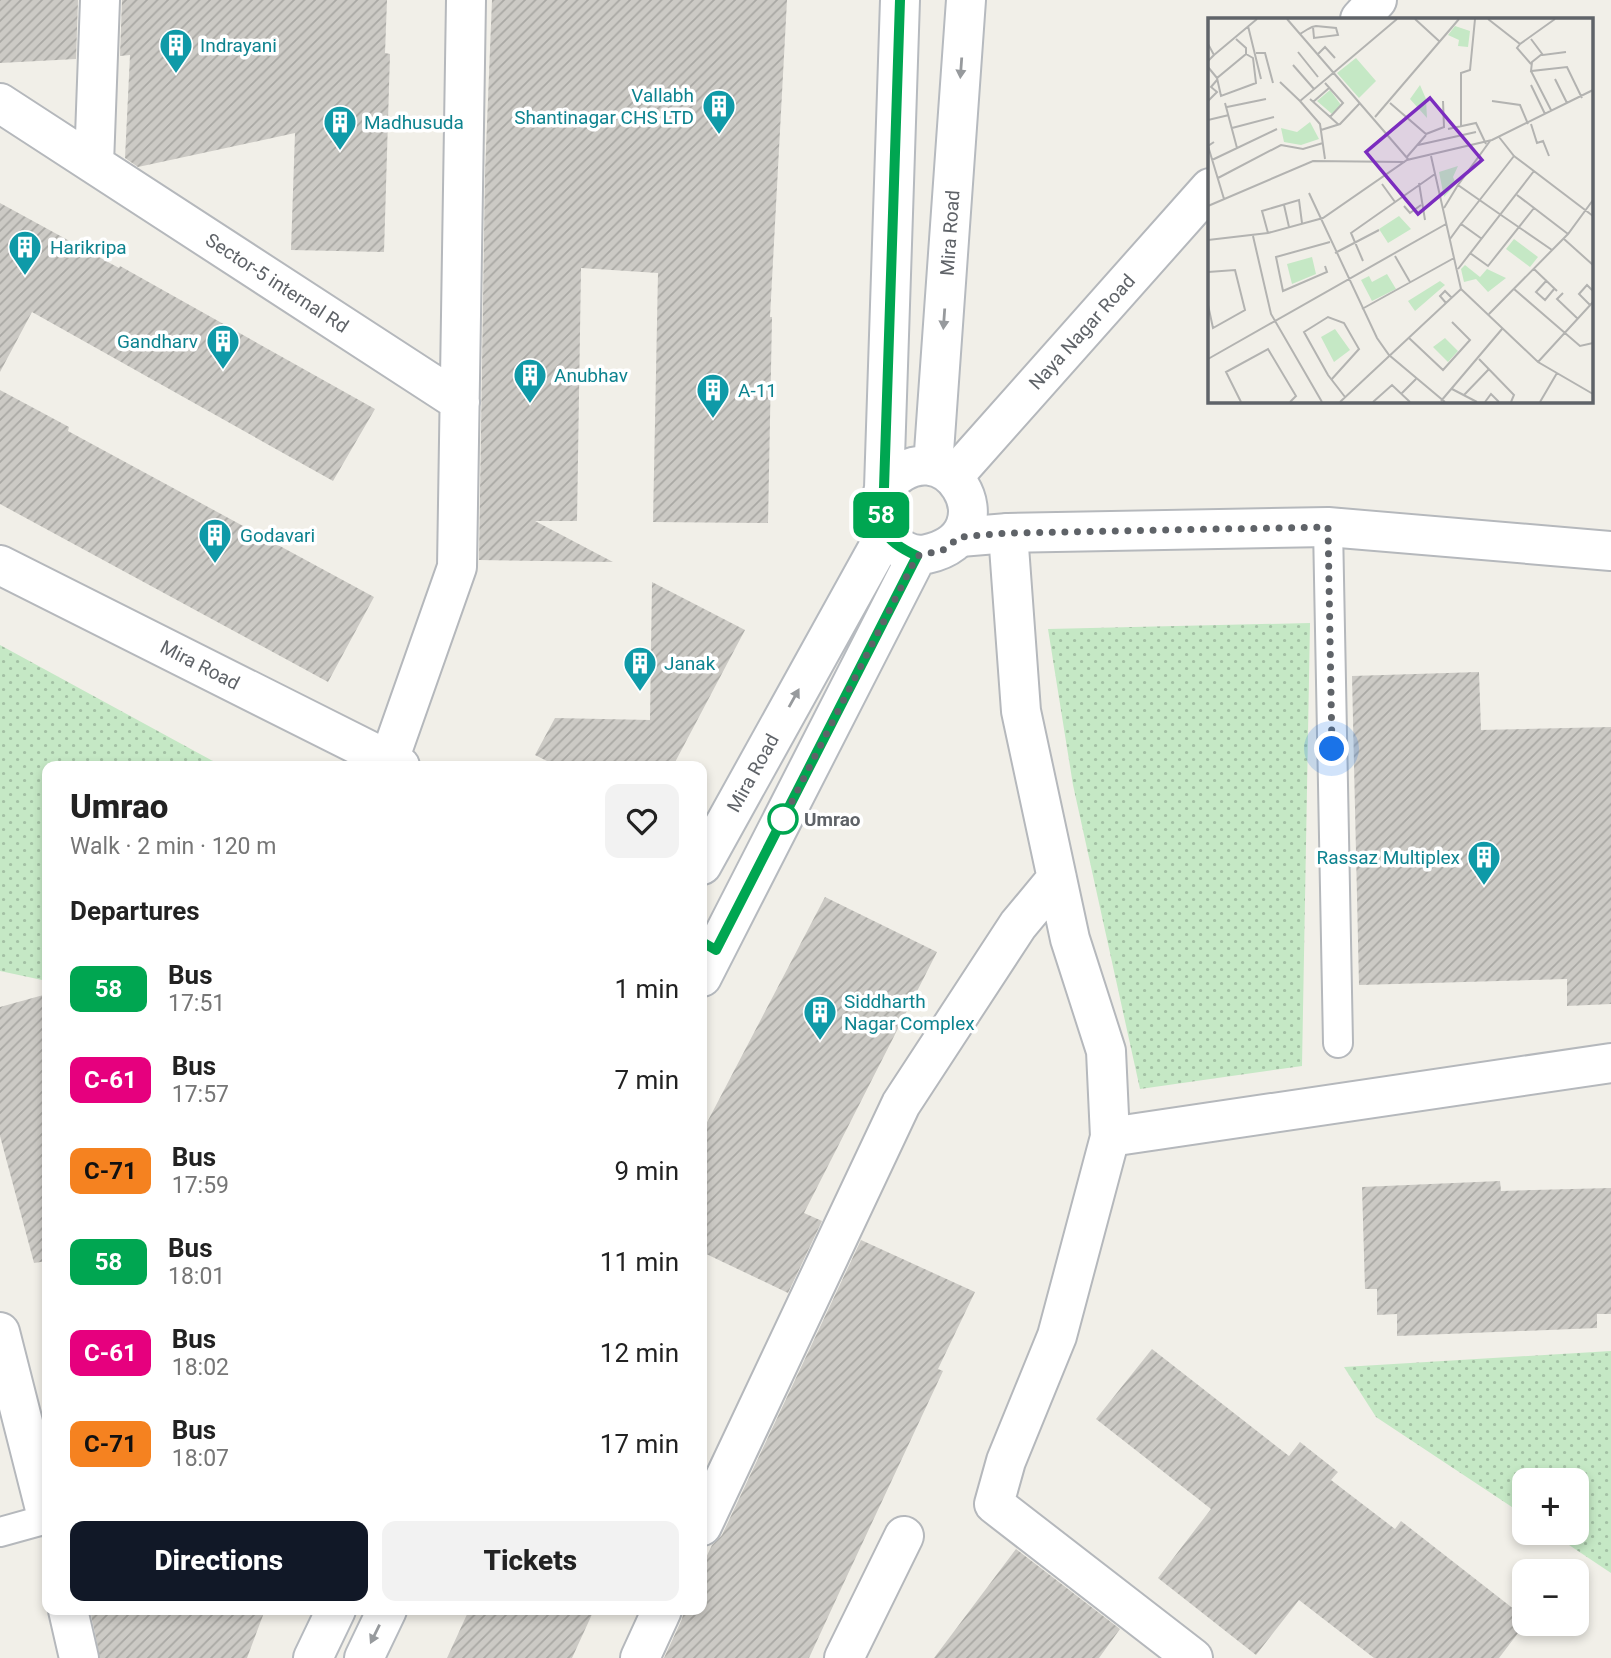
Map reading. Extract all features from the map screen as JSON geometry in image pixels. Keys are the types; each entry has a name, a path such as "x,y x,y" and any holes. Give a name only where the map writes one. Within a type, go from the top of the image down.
{"street":[{"path":"94,164 100,0"},
{"path":"396,761 457,567 466,0"},
{"path":"900,0 884,488 879,510 885,535 899,547 917,556 943,550 960,537 1008,533 1328,527 1611,551"},
{"name":"Mira Road","path":"960,537 968,517 966,495 944,471 966,0"},
{"path":"1361,18 1377,0"},
{"name":"Sector-5 internal Rd","path":"0,103 460,402"},
{"name":"Naya Nagar Road","path":"944,471 1208,190"},
{"path":"884,488 895,475 914,465 944,471"},
{"path":"1008,533 1021,711 1070,939 1106,1051 1110,1137 1057,1336 1006,1461 994,1504 1193,1658"},
{"name":"Mira Road","path":"707,856 885,535"},
{"path":"707,954 917,556"},
{"name":"Mira Road","path":"0,565 391,761"},
{"path":"707,1515 901,1104 1018,925 1057,877"},
{"path":"1110,1137 1611,1063"},
{"path":"0,1332 42,1498"},
{"path":"844,1658 904,1536"},
{"path":"69,1615 79,1658"},
{"path":"313,1658 334,1615"},
{"path":"364,1658 385,1615"},
{"path":"640,1658 660,1615"}],"lane":[{"path":"1328,527 1338,1044"},
{"path":"0,1532 42,1519"}],"green space":[{"path":"1310,623 1302,1066 1140,1089 1073,785 1048,629"},
{"path":"0,645 213,761 42,761 42,980 0,971"},
{"path":"1611,1351 1611,1573 1569,1545 1589,1545 1589,1468 1512,1468 1512,1507 1376,1417 1344,1367"}],"building":[{"path":"0,0 78,0 76,59 0,63"},
{"path":"122,0 387,0 385,53 390,54 384,252 291,250 295,133 138,167 125,158 130,55 120,56"},
{"path":"492,0 787,0 770,317 768,523 653,522 658,273 581,268 577,521 535,521 613,562 479,560 485,173"},
{"name":"Gandharv","path":"0,203 119,268 120,266 375,409 333,481 32,312 0,372"},
{"name":"Godavari","path":"0,390 69,427 68,431 374,597 328,682 0,504"},
{"name":"Janak","path":"652,582 745,630 676,761 547,761 535,755 555,718 650,720"},
{"name":"Rassaz Multiplex","path":"1479,672 1481,730 1611,727 1611,1004 1567,1006 1567,979 1359,985 1352,676"},
{"name":"Siddharth Nagar Complex","path":"825,897 937,952 804,1213 822,1221 788,1293 707,1254 707,1122"},
{"path":"42,995 42,1262 34,1263 0,1136 0,1007"},
{"path":"1500,1181 1501,1191 1611,1188 1611,1314 1597,1314 1597,1328 1397,1336 1397,1314 1377,1315 1377,1289 1365,1289 1362,1187"},
{"path":"861,1240 975,1292 938,1369 943,1371 809,1658 664,1658 683,1615 707,1615 707,1556 712,1545 722,1535"},
{"path":"1152,1349 1289,1456 1300,1442 1338,1472 1331,1480 1395,1529 1401,1521 1512,1608 1512,1636 1516,1636 1499,1658 1374,1658 1299,1600 1256,1655 1158,1578 1211,1509 1096,1419"},
{"path":"1016,1549 1120,1629 1099,1658 934,1658"},
{"path":"91,1615 263,1615 247,1658 100,1658"},
{"path":"467,1615 592,1615 572,1658 447,1658"}],"bus line":[{"name":"58","path":"707,945 716,950 917,556 899,547 885,535 879,510 884,488 900,0"}],"place":[{"name":"Indrayani","path":"176,75"},
{"name":"Vallabh Shantinagar CHS LTD","path":"719,136"},
{"name":"Madhusuda","path":"340,152"},
{"name":"Harikripa","path":"25,277"},
{"name":"Gandharv","path":"223,371"},
{"name":"Anubhav","path":"530,405"},
{"name":"A-11","path":"713,420"},
{"name":"Godavari","path":"215,565"},
{"name":"Janak","path":"640,693"},
{"name":"Umrao","path":"783,819"},
{"name":"Rassaz Multiplex","path":"1484,887"},
{"name":"Siddharth Nagar Complex","path":"820,1042"}],"route":[{"path":"783,819 779,827 917,556 943,550 960,537 1008,533 1328,527 1332,749"}]}
